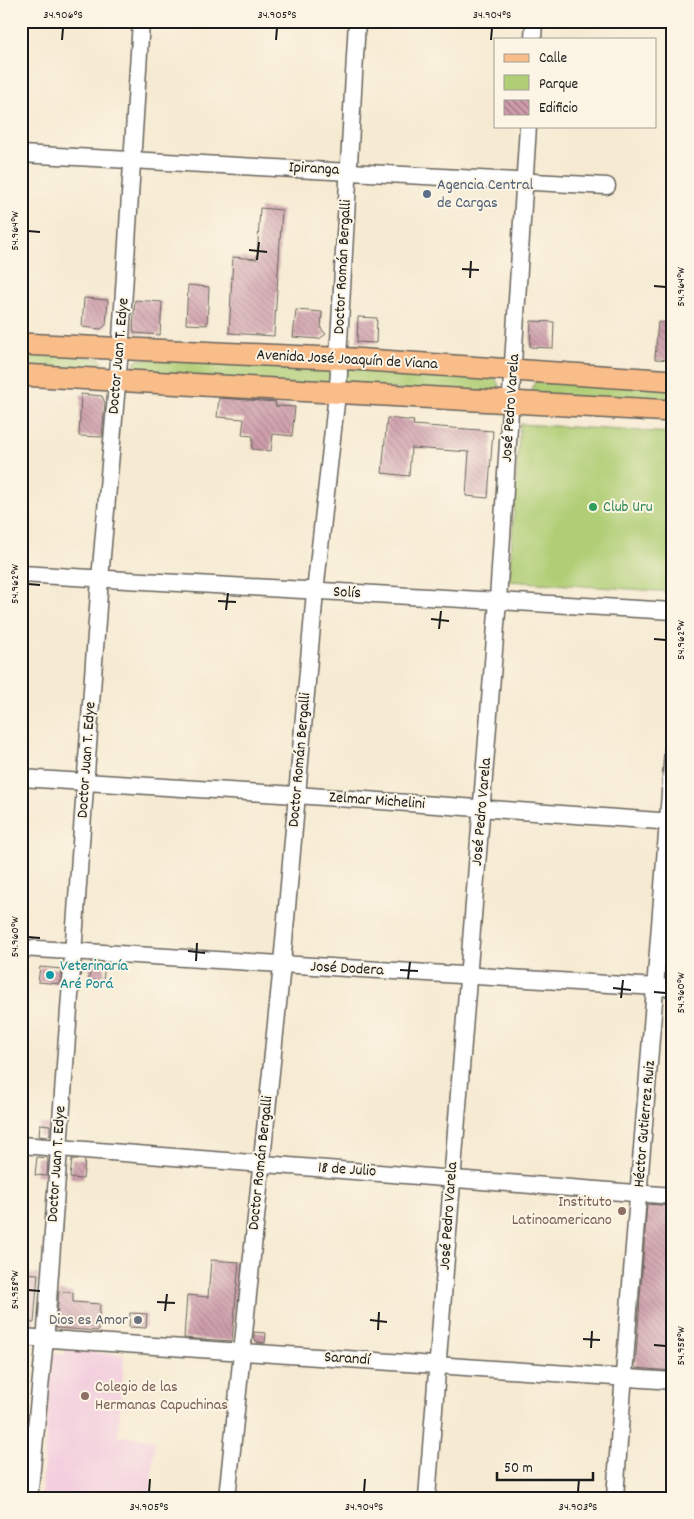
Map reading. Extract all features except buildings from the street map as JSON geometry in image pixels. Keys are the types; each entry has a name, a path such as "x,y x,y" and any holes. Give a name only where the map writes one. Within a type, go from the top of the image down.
{"main road":[{"name":"Avenida José Joaquín de Viana","path":"21,344 338,359 673,380"},
{"name":"Avenida José Joaquín de Viana","path":"21,375 337,394 673,411"}],"street":[{"name":"Doctor Juan T. Edye","path":"30,1498 45,1339 100,579 120,350 141,21"},
{"name":"Doctor Román Bergalli","path":"227,1498 282,966 296,795 339,374 338,359 357,21"},
{"path":"533,38 534,21"},
{"name":"José Pedro Varela","path":"427,1498 483,808 528,128"},
{"name":"Ipiranga","path":"21,154 348,170 607,186"},
{"name":"Solís","path":"21,574 316,592 673,610"},
{"name":"Héctor Gutierrez Ruiz","path":"615,1498 623,1378 670,822 673,750"},
{"name":"Zelmar Michelini","path":"21,778 296,795 670,822"},
{"name":"José Dodera","path":"21,948 282,966 673,988"},
{"name":"18 de Julio","path":"21,1145 452,1177 673,1196"},
{"name":"Sarandí","path":"21,1337 673,1381"}],"shaded area":[{"name":"Colegio de las Hermanas Capuchinas","path":"66,1350 124,1355 118,1436 155,1439 150,1498 41,1498 53,1354 65,1355"}],"green space":[{"path":"21,351 99,358 102,361 101,369 21,370"},
{"path":"139,359 328,367 331,370 331,387 135,371 135,362"},
{"path":"343,368 495,378 499,385 497,392 344,388"},
{"path":"536,380 673,386 673,405 534,395 532,388"},
{"name":"Club Uru","path":"520,424 673,433 673,592 509,581"}],"place":[{"name":"Agencia Central de Cargas","path":"427,194"},
{"name":"Club Uru","path":"593,507"},
{"name":"Veterinaría Aré Porá","path":"50,975"},
{"name":"Instituto Latinoamericano","path":"622,1211"},
{"name":"Dios es Amor","path":"138,1320"},
{"name":"Colegio de las Hermanas Capuchinas","path":"85,1396"}]}
